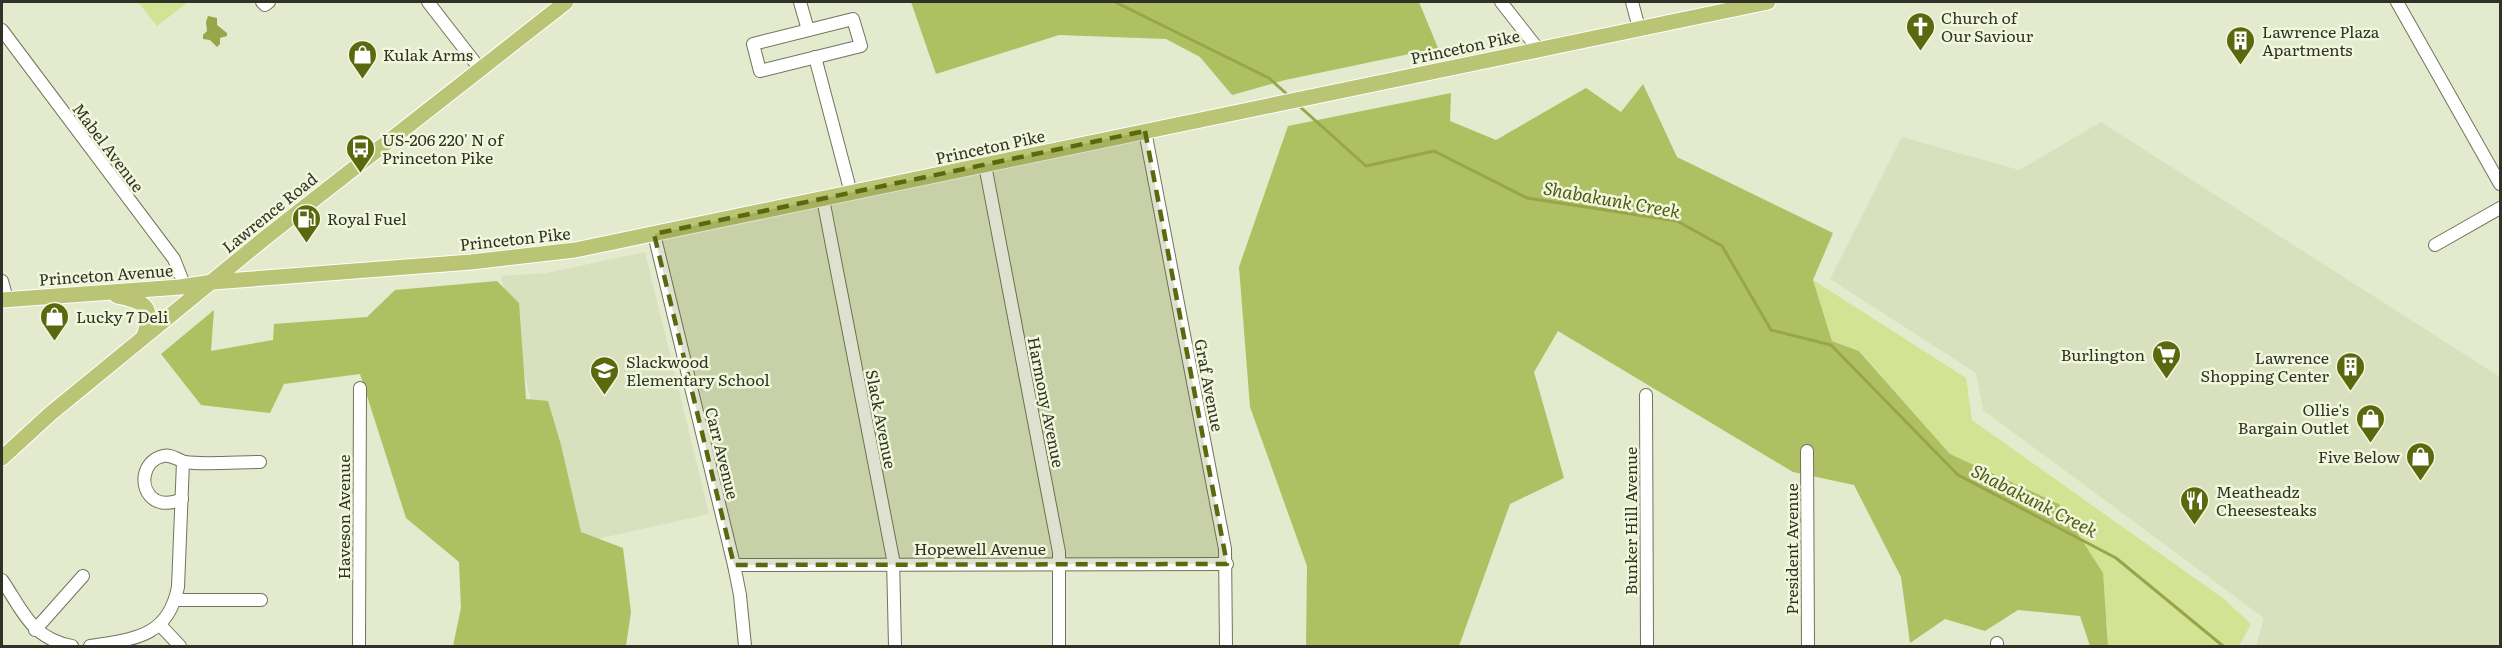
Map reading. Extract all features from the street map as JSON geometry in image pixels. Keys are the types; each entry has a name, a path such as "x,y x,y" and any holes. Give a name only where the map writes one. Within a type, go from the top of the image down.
{"main road":[{"name":"Lawrence Road","path":"2,458 50,414 144,336 330,186 566,2"},
{"name":"Princeton Pike","path":"213,282 524,257 575,250 1768,2"},
{"name":"Princeton Avenue","path":"4,300 185,287 213,282"},
{"path":"99,293 131,299 143,304 150,317 144,336"}],"street":[{"path":"262,2 265,5 269,2"},
{"path":"428,2 480,69"},
{"path":"800,2 808,30"},
{"path":"1501,2 1538,49"},
{"path":"1632,2 1639,28"},
{"path":"2397,2 2500,184"},
{"path":"853,18 861,46 815,57 760,71 753,44 853,18"},
{"name":"Mabel Avenue","path":"2,30 174,259 185,287"},
{"path":"815,57 850,193"},
{"name":"Graf Avenue","path":"1145,131 1227,564 1226,646"},
{"name":"Harmony Avenue","path":"985,165 1059,552 1059,646"},
{"name":"Slack Avenue","path":"823,199 894,565 895,646"},
{"path":"2434,245 2500,208"},
{"name":"Carr Avenue","path":"654,234 734,565 740,595 745,646"},
{"path":"2,281 4,300"},
{"name":"Haveson Avenue","path":"359,646 360,388"},
{"name":"Bunker Hill Avenue","path":"1646,394 1647,646"},
{"name":"President Avenue","path":"1807,451 1808,646"},
{"path":"182,499 169,503 154,499 148,494 144,480 148,465 154,460 170,456 183,462 260,462"},
{"path":"90,646 114,644 137,638 160,625 176,600 183,462"},
{"name":"Hopewell Avenue","path":"734,565 1227,564"},
{"path":"35,630 83,576"},
{"path":"2,580 35,630 64,646"},
{"path":"176,600 261,600"},
{"path":"160,625 180,646"}],"highlighted area":[{"path":"1145,131 1227,564 734,565 654,234"}],"shaded area":[{"path":"138,2 188,2 157,26"},
{"path":"911,2 1419,2 1438,48 1285,80 1232,95 1200,57 1166,39 1059,35 936,74"},
{"path":"208,16 217,18 217,25 227,33 227,36 220,38 220,44 217,47 210,40 203,39 207,31"},
{"path":"1643,84 1677,157 1833,233 1813,280 1832,341 1859,351 1950,454 2059,504 2103,573 2108,646 2090,646 2080,616 2018,610 1985,631 1945,619 1910,643 1901,577 1854,485 1793,472 1558,331 1534,372 1564,478 1510,504 1459,646 1306,646 1307,566 1250,407 1239,267 1288,126 1451,93 1450,121 1496,140 1586,88 1621,112"},
{"name":"Lawrence Shopping Center","path":"2101,122 2500,377 2500,646 2256,646 2264,618 1983,410 1976,373 1830,279 1902,137 2019,170"},
{"name":"Slackwood Elementary School","path":"645,252 709,514 566,546 501,276 547,273"},
{"path":"1813,280 1966,378 1972,420 2224,599 2251,624 2239,646 2108,646 2107,622 2059,504 1950,454 1860,351 1832,341"},
{"path":"497,281 519,303 526,399 548,401 561,445 581,532 623,548 631,612 626,646 453,646 461,608 459,562 406,518 360,374 284,384 270,413 201,405 161,354 214,310 211,351 273,340 274,324 367,317 395,290"}],"waterway":[{"name":"Shabakunk Creek","path":"1115,2 1269,78 1289,96"},
{"name":"Shabakunk Creek","path":"1298,105 1366,166 1434,151 1527,198 1677,221 1722,246 1771,330 1831,345 1958,475 2116,558 2223,646"}],"place":[{"name":"Church of Our Saviour","path":"1920,52"},
{"name":"Lawrence Plaza Apartments","path":"2241,66"},
{"name":"Kulak Arms","path":"362,80"},
{"name":"US-206 220' N of Princeton Pike","path":"361,174"},
{"name":"Royal Fuel","path":"306,244"},
{"name":"Lucky 7 Deli","path":"55,342"},
{"name":"Burlington","path":"2166,380"},
{"name":"Lawrence Shopping Center","path":"2350,392"},
{"name":"Slackwood Elementary School","path":"605,396"},
{"name":"Ollie's Bargain Outlet","path":"2370,444"},
{"name":"Five Below","path":"2421,482"},
{"name":"Meatheadz Cheesesteaks","path":"2195,526"}]}
